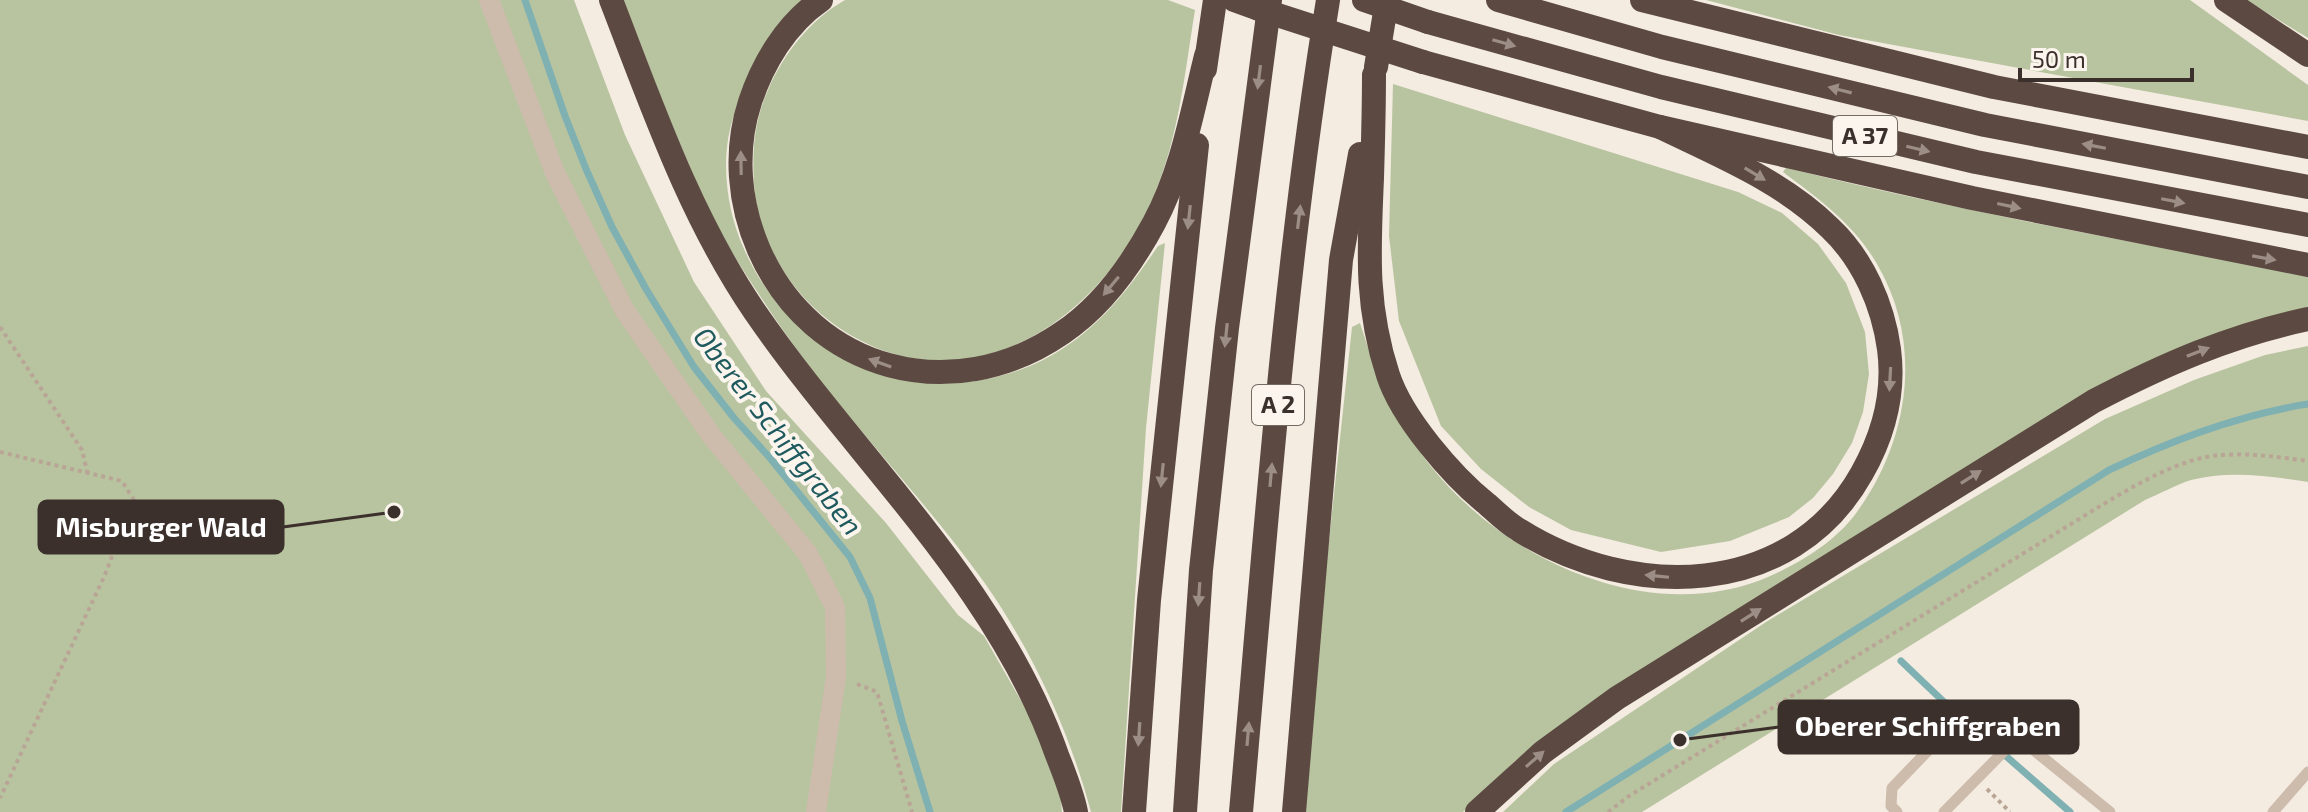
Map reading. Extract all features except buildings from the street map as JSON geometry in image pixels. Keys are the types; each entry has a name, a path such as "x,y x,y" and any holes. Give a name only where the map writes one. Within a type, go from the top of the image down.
{"highway":[{"path":"611,0 667,143 721,256 753,309 802,378 933,541 998,630 1043,714 1076,812"},
{"path":"821,0 789,29 768,58 754,90 743,123 740,154 742,191 750,230 768,269 790,302 821,331 855,353 895,368 937,374 979,370 1020,357 1063,333 1098,302 1126,269 1155,222 1180,165 1206,56"},
{"path":"1134,812 1149,600 1206,56 1215,0"},
{"path":"1234,0 1423,62 1660,127 1972,198 2308,265"},
{"name":"A 2","path":"1185,812 1201,570 1227,328 1270,0"},
{"name":"A 2","path":"1241,812 1284,336 1328,0"},
{"name":"A 37","path":"1364,0 1428,22 1661,87 1976,162 2308,225"},
{"path":"1294,812 1341,260 1387,0"},
{"name":"A 37","path":"1498,0 1662,47 1985,125 2308,187"},
{"path":"1642,0 1994,87 2308,147"},
{"path":"2226,0 2308,55"},
{"path":"1374,75 1368,257 1374,326 1389,379 1421,434 1463,485 1517,529 1564,554 1609,569 1649,576 1699,577 1741,570 1776,555 1806,537 1834,513 1856,484 1874,451 1887,416 1892,372 1886,323 1865,273 1833,230 1794,197 1746,168 1660,127"},
{"path":"1477,812 1543,752 1617,698 2094,401 2161,366 2215,345 2308,319"}],"street":[{"path":"489,0 555,173 625,311 711,435 808,554 835,607 836,676 816,812"}],"lane":[{"path":"1897,812 1891,806 1892,788 1969,708 1982,708 2110,812"},
{"path":"1944,812 2017,738"},
{"path":"2273,812 2308,772"}],"path":[{"path":"0,327 82,450 88,475"},
{"path":"0,452 122,481 134,500 104,577 0,798"},
{"path":"1608,812 1629,796 2097,508 2165,471 2218,455 2268,455 2308,461"},
{"path":"836,676 877,692 912,812"},
{"path":"1976,779 2010,812"}],"green space":[{"path":"0,0 574,0 625,135 694,282 766,391 886,523 958,615 984,636 1032,720 1061,799 1062,812 0,812"},
{"path":"623,0 806,0 737,108 727,146 729,199 744,249 767,289 796,323 831,350 870,369 911,381 955,383 999,376 1043,360 1094,325 1134,280 1158,246 1165,243 1146,428 1121,812 1091,812 1072,751 1048,692 1002,609 958,548 795,347 735,258 683,151"},
{"path":"845,0 1168,0 1195,10 1170,149 1155,193 1130,241 1098,284 1060,319 1017,344 970,359 921,360 871,346 822,315 785,273 767,239 756,203 754,148 757,125 774,76 790,51 820,17"},
{"path":"1706,0 2190,0 2308,85 2308,121 1839,35"},
{"path":"2246,0 2308,0 2308,38"},
{"path":"1393,84 1738,192 1782,213 1818,244 1846,283 1865,332 1869,374 1863,412 1852,443 1833,474 1813,498 1789,517 1730,541 1661,552 1571,530 1529,507 1481,469 1441,426 1399,321 1389,236"},
{"path":"1786,168 2046,225 2308,273 2308,309 2232,329 1595,701 1515,761 1463,812 1305,812 1313,689 1352,327 1360,323 1380,379 1417,448 1460,498 1496,529 1537,555 1582,575 1628,589 1675,594 1722,591 1768,577 1806,557 1841,531 1859,509 1890,451 1899,420 1905,357 1901,325 1892,294 1868,250 1835,213 1783,172"},
{"path":"2308,346 2308,482 2264,476 2220,475 2179,484 2145,500 1642,812 1503,812 1554,764 1766,622 2105,419 2194,380 2265,355"}],"waterway":[{"name":"Oberer Schiffgraben","path":"525,0 586,169 612,227 646,289 694,367 850,557 870,598 930,812"},
{"path":"1566,812 2109,470 2206,430 2308,404"},
{"name":"Oberer Schiffgraben","path":"1901,661 2070,812"}],"place":[{"name":"Misburger Wald","path":"394,512"},
{"name":"Oberer Schiffgraben","path":"1680,740"}]}
